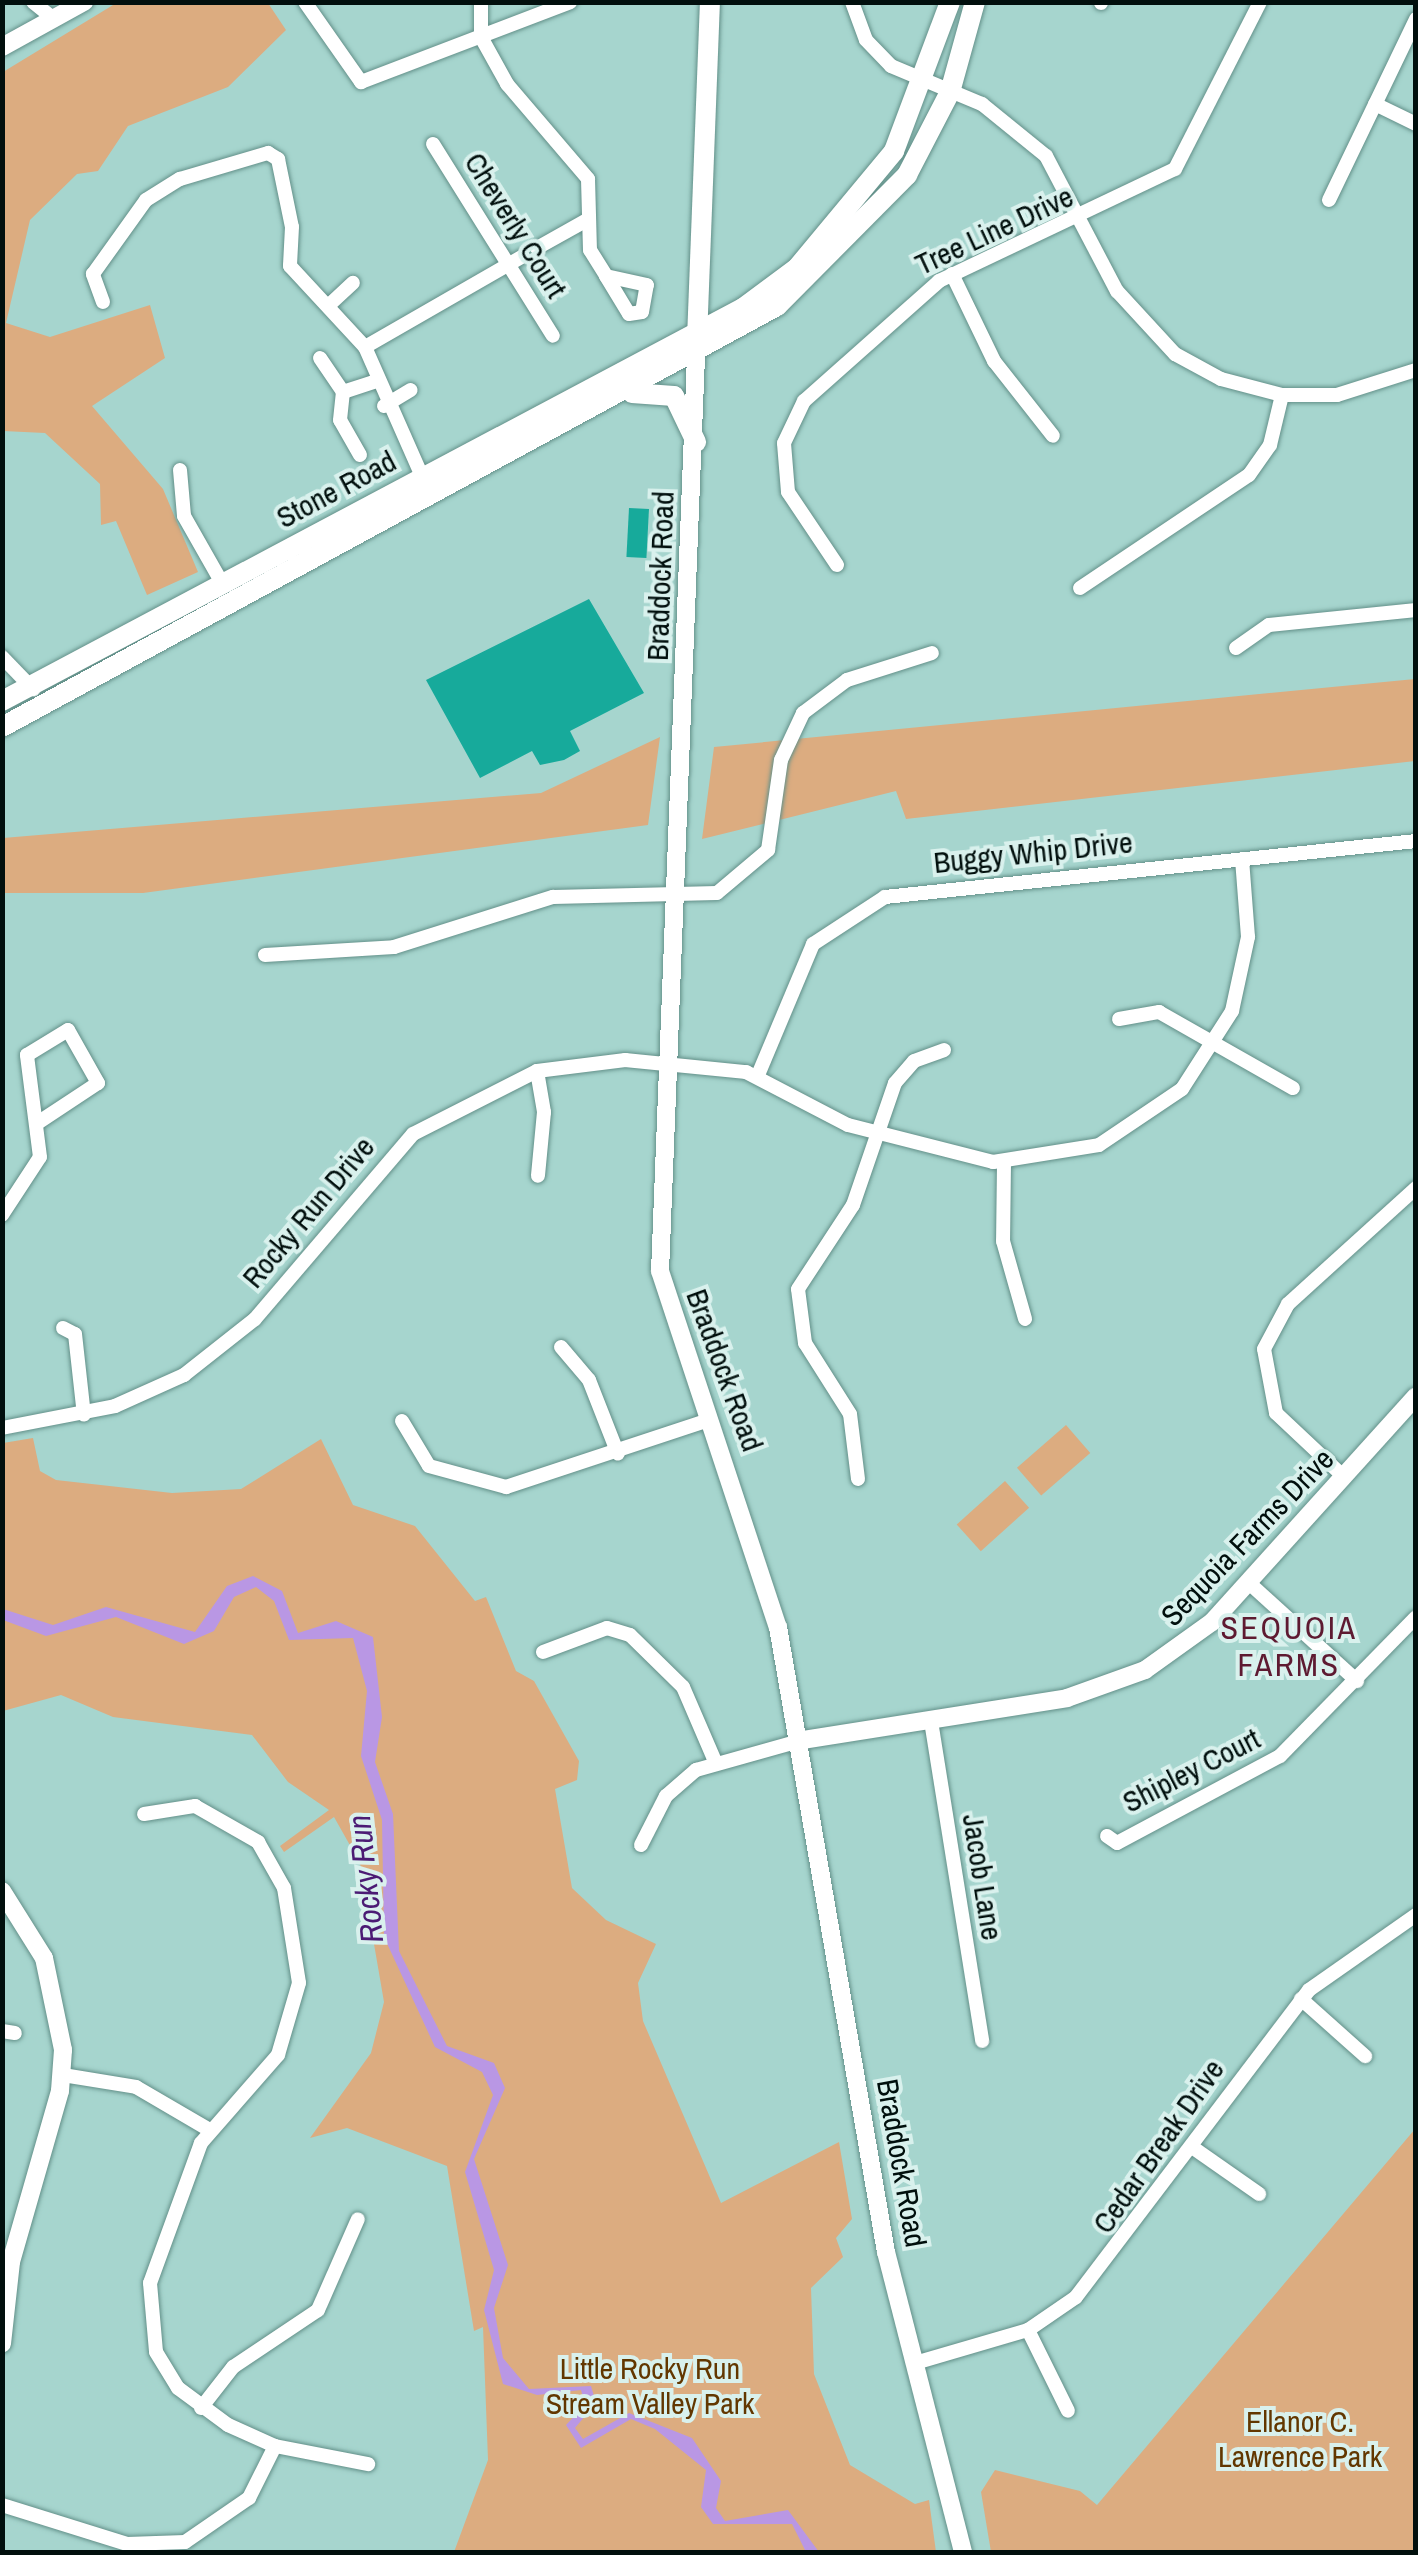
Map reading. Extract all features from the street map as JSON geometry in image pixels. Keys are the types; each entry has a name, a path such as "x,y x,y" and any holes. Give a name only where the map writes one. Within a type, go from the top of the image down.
{"main road":[{"path":"2,47 84,2"},
{"name":"Braddock Road","path":"710,2 696,442 666,1063 660,1271 764,1569 803,1740 883,2233 964,2552"},
{"name":"Stone Road","path":"2,727 743,308 840,226 926,83 950,2"},
{"name":"Stone Road","path":"2,701 222,583 696,356 777,306 842,250 907,175 950,92 976,2"},
{"path":"620,394 674,396 696,442"},
{"name":"Sequoia Farms Drive","path":"803,1740 931,1721 1124,1680 1190,1641 1249,1583 1416,1396"},
{"path":"2,2344 4,2290 62,2074 55,1989 6,1903"}],"street":[{"path":"34,2 55,20"},
{"path":"305,2 361,82 570,2"},
{"path":"481,2 481,37 508,84 588,179 587,220 606,276"},
{"path":"852,2 874,51 1026,136 1082,218 1117,292 1160,341 1221,379 1282,395 1337,395 1416,370"},
{"name":"Tree Line Drive","path":"837,565 788,492 788,429 804,401 888,320 952,274 1153,185 1182,160 1260,2"},
{"path":"1328,200 1416,20"},
{"path":"1375,104 1416,124"},
{"name":"Cheverly Court","path":"433,144 553,336"},
{"path":"103,302 92,274 146,200 253,152 278,159 292,228 290,266 365,347 384,406 426,485"},
{"path":"365,347 587,220"},
{"path":"952,274 994,361 1053,436"},
{"path":"328,306 352,283"},
{"path":"320,358 343,392 340,420 360,455"},
{"path":"343,392 376,381"},
{"path":"384,406 411,390"},
{"path":"1080,588 1249,475 1270,445 1282,395"},
{"path":"180,470 180,505 222,583"},
{"path":"1236,648 1269,625 1416,610"},
{"path":"265,955 394,947 553,897 716,893 759,864 778,824 784,749 812,703 848,680 932,653"},
{"path":"2,657 48,704"},
{"name":"Buggy Whip Drive","path":"758,1075 802,960 864,904 1416,841"},
{"name":"Rocky Run Drive","path":"2,1428 84,1414 151,1392 216,1353 413,1134 536,1071 666,1063 758,1075 876,1136 1004,1163 1066,1155 1129,1130 1182,1089 1215,1043 1245,961 1242,858"},
{"path":"1119,1019 1159,1012 1293,1088"},
{"path":"2,1214 33,1176 40,1122 26,1061 31,1046 68,1030 98,1083 40,1122"},
{"path":"858,1479 850,1414 805,1343 797,1300 809,1261 853,1204 900,1074 944,1050"},
{"path":"536,1071 544,1112 538,1176"},
{"path":"1004,1163 1003,1241 1025,1319"},
{"path":"1344,1476 1276,1412 1264,1349 1288,1304 1416,1188"},
{"path":"63,1328 75,1334 84,1414"},
{"path":"560,1346 589,1380 618,1454"},
{"path":"402,1420 423,1462 478,1485 534,1484 709,1420"},
{"path":"1249,1583 1358,1681"},
{"name":"Shipley Court","path":"1112,1839 1265,1766 1358,1681 1416,1617"},
{"path":"543,1652 607,1628 630,1635 682,1687 714,1759"},
{"name":"Jacob Lane","path":"931,1721 982,2041"},
{"path":"641,1844 666,1796 714,1759 803,1740"},
{"path":"144,1814 180,1803 236,1822 269,1856 286,1896 299,1974 294,2017 266,2071 208,2129 147,2308 163,2368 201,2408 275,2446 368,2464"},
{"name":"Cedar Break Drive","path":"916,2363 1028,2330 1098,2275 1302,1999 1357,1949 1416,1914"},
{"path":"1302,1999 1364,2056"},
{"path":"62,2074 136,2087 208,2129"},
{"path":"1192,2147 1259,2194"},
{"path":"201,2408 233,2366 318,2310 358,2219"},
{"path":"1028,2330 1068,2411"},
{"path":"2,2505 127,2544 186,2547 249,2498 275,2446"}],"green space":[{"path":"118,2 268,3 286,30 228,87 128,126 98,171 77,174 30,220 6,323 50,337 150,305 165,358 92,406 163,489 198,572 147,595 116,521 101,525 100,484 45,433 3,431 3,72"},
{"path":"1415,679 1415,761 906,819 896,791 702,839 714,747"},
{"path":"660,737 648,825 143,893 3,893 3,838 541,793"},
{"path":"1066,1425 1090,1453 1041,1496 1017,1468"},
{"name":"Little Rocky Run Stream Valley Park","path":"33,1438 40,1471 56,1480 172,1493 241,1489 321,1439 353,1505 415,1526 475,1601 486,1597 516,1671 534,1681 579,1761 577,1780 555,1789 572,1888 606,1920 656,1944 638,1983 643,2021 721,2203 839,2142 852,2219 836,2238 843,2257 811,2288 814,2374 850,2465 915,2504 929,2500 936,2552 454,2552 488,2460 483,2327 474,2331 447,2166 347,2128 310,2138 371,2053 384,2002 360,1863 334,1817 284,1852 280,1846 329,1810 288,1782 252,1735 113,1717 61,1695 3,1711 3,1443"},
{"path":"1005,1481 1029,1508 981,1551 957,1524"},
{"name":"Ellanor C. Lawrence Park","path":"1415,2129 1415,2552 991,2552 981,2492 995,2470 1080,2491 1097,2505"}],"shaded area":[{"name":"Rocky Run","path":"253,1576 282,1591 298,1633 336,1621 373,1637 382,1717 375,1762 393,1814 399,1951 447,2046 494,2063 505,2088 474,2159 508,2265 494,2308 503,2358 529,2389 591,2386 596,2403 575,2428 583,2439 629,2413 692,2438 721,2481 716,2508 725,2521 788,2510 819,2552 806,2552 792,2524 713,2524 701,2507 706,2470 655,2429 631,2419 581,2448 566,2425 585,2405 581,2390 537,2395 503,2384 484,2310 494,2270 465,2172 493,2095 482,2072 435,2047 384,1937 382,1820 361,1756 367,1691 353,1638 289,1640 274,1601 256,1587 234,1597 214,1631 184,1644 116,1617 46,1636 3,1620 3,1609 53,1625 106,1607 195,1632 227,1586"}],"building":[{"path":"629,508 649,509 646,558 626,557"},
{"path":"589,599 644,693 570,731 580,751 564,760 540,765 532,751 480,778 426,680"}],"district":[{"name":"SEQUOIA FARMS","path":"1289,1648"}]}
